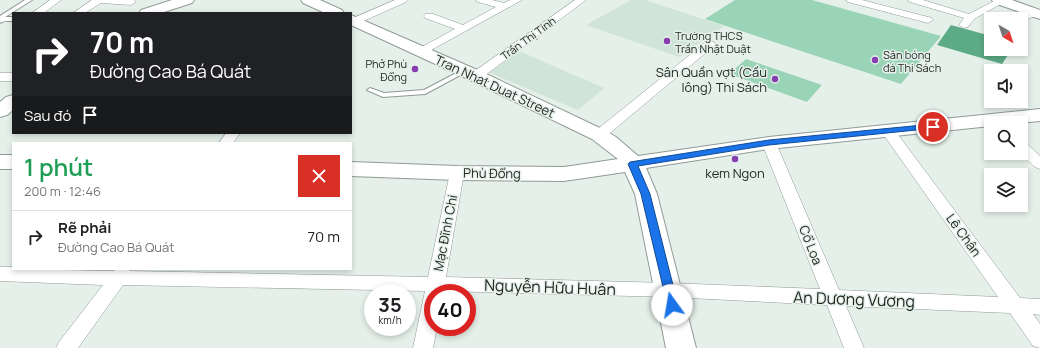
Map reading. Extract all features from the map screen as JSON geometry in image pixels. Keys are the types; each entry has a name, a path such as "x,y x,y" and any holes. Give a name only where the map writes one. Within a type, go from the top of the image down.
{"street":[{"path":"38,12 56,0"},
{"path":"82,11 100,0 131,2"},
{"path":"149,12 188,0"},
{"path":"308,0 330,12"},
{"path":"353,20 403,0"},
{"path":"481,0 504,6"},
{"path":"420,52 517,0"},
{"name":"Trần Thị Tính","path":"470,73 581,0"},
{"path":"851,0 928,20"},
{"path":"962,26 970,18 1005,0 1035,12"},
{"path":"918,5 970,18"},
{"path":"82,11 104,10"},
{"path":"429,16 463,28"},
{"name":"Tran Nhat Duat Street","path":"353,20 420,52 470,73 599,135 622,151 633,164 646,194 681,348"},
{"path":"599,135 710,44"},
{"path":"0,77 12,77"},
{"path":"0,111 12,102"},
{"name":"Phù Đổng","path":"1028,118 1040,116"},
{"name":"Phù Đổng","path":"352,169 457,173 564,174 769,143 984,123"},
{"name":"Lê Chân","path":"888,131 1040,340"},
{"name":"Cổ Loa","path":"769,143 854,348"},
{"path":"1028,153 1040,164"},
{"path":"0,162 12,162"},
{"name":"Mạc Đĩnh Chi","path":"435,284 457,173"},
{"name":"Nguyễn Hữu Huân","path":"0,274 122,274 424,290"},
{"path":"66,348 122,274"},
{"name":"An Dương Vương","path":"669,290 1040,307"},
{"name":"Nguyễn Hữu Huân","path":"476,291 669,290"},
{"name":"Mạc Đĩnh Chi","path":"423,348 425,336"}],"lane":[{"path":"13,12 29,0"},
{"path":"3,19 12,12"},
{"path":"370,90 383,95 424,92 470,73"}],"shaded area":[{"name":"Trường THCS Trần Nhật Duật","path":"631,0 645,0 724,26 679,57 586,25"},
{"name":"Sân bóng đá Thi Sách","path":"735,0 812,0 941,36 901,84 705,19"},
{"path":"951,25 984,34 984,56 1007,56 1002,64 937,45"},
{"path":"519,51 604,88 578,110 488,72"},
{"name":"Sân Quần vợt (Cầu lông) Thi Sách","path":"746,59 822,85 807,102 729,74"}],"place":[{"name":"Trường THCS Trần Nhật Duật","path":"667,41"},
{"name":"Sân bóng đá Thi Sách","path":"875,60"},
{"name":"Phở Phù Đổng","path":"415,69"},
{"name":"Sân Quần vợt (Cầu lông) Thi Sách","path":"775,79"},
{"name":"kem Ngon","path":"735,159"}],"route":[{"path":"672,305 646,194 633,164 769,143 933,127"}]}
